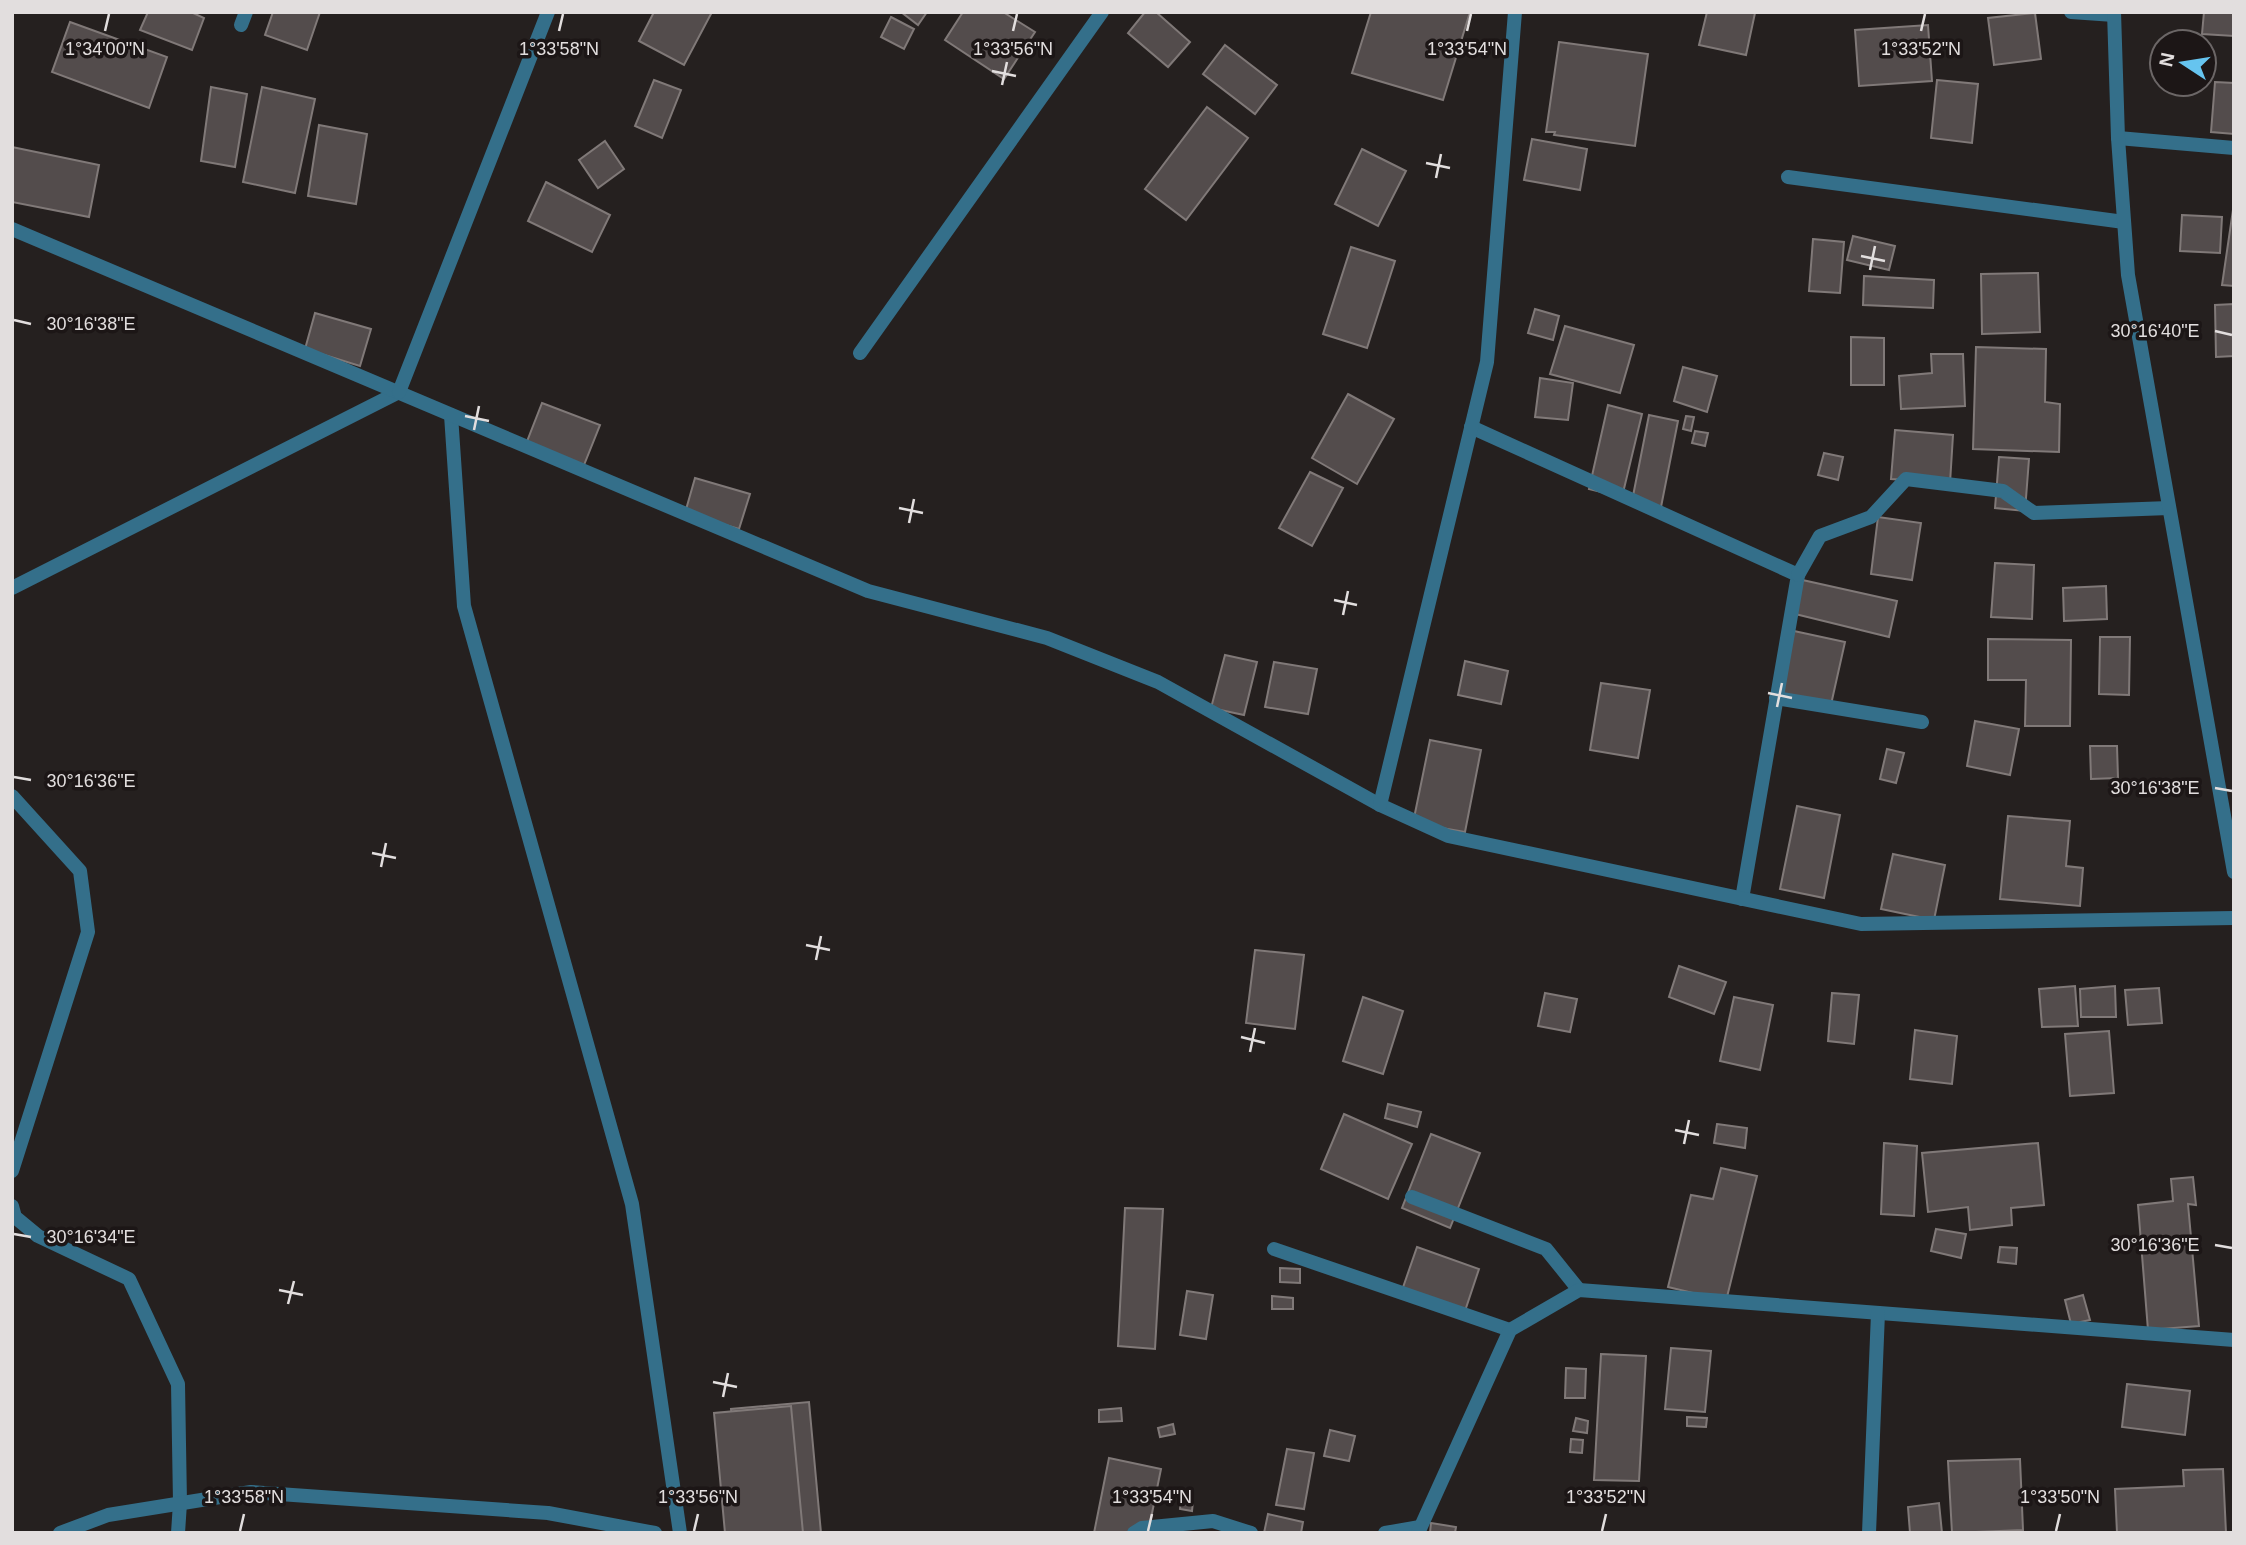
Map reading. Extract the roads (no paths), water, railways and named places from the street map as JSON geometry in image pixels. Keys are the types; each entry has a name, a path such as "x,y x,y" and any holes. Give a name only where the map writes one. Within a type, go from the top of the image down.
{"street":[{"path":"12,588 399,392 548,12"},
{"path":"860,353 1102,12"},
{"path":"1380,805 1487,362 1515,12"},
{"path":"2071,12 2114,14 2118,138 2128,275 2234,872"},
{"path":"2118,138 2234,148"},
{"path":"1787,177 2124,222"},
{"path":"12,229 868,591 1047,638 1158,682 1380,805 1448,836 1861,924 2234,918"},
{"path":"451,415 464,606 632,1204 680,1533"},
{"path":"1471,427 1798,575"},
{"path":"1742,899 1798,575 1820,536 1871,517 1906,479 2003,491 2034,513 2169,508"},
{"path":"1776,698 1922,722"},
{"path":"12,796 80,871 88,932 12,1171"},
{"path":"1412,1197 1546,1249 1579,1290"},
{"path":"13,1215 38,1236 129,1279 178,1384 178,1533"},
{"path":"1274,1249 1510,1330"},
{"path":"1385,1533 1419,1530 1510,1330 1579,1290 2234,1340"},
{"path":"1870,1533 1878,1313"},
{"path":"60,1533 108,1515 251,1492 548,1513 655,1533"},
{"path":"1134,1533 1142,1528 1213,1521 1251,1533"}]}
